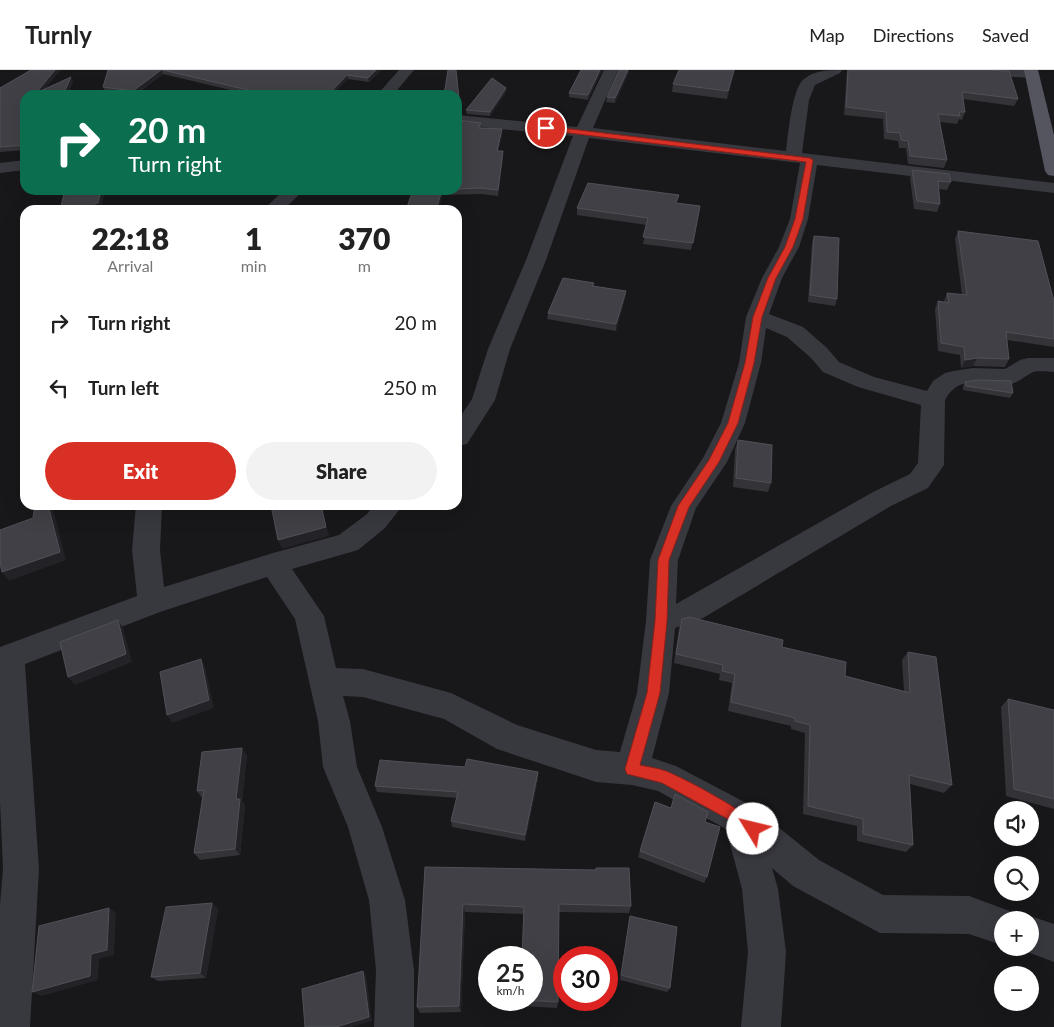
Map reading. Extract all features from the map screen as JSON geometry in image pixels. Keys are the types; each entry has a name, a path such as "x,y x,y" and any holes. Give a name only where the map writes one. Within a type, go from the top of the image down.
{"main road":[{"path":"1031,72 1054,171"}],"street":[{"path":"389,90 407,70"},
{"path":"462,432 483,400 499,349 536,260 583,132 611,70"},
{"path":"632,769 653,693 661,621 664,560 684,506 714,462 733,423 750,363 757,317 772,278 789,247 799,219 802,159 801,100 809,82 834,70"},
{"path":"964,70 1031,72"},
{"path":"462,120 583,132 1054,188"},
{"path":"0,168 20,166"},
{"path":"278,205 289,195"},
{"path":"757,317 795,332 819,353 831,368 866,382 933,400"},
{"path":"661,621 693,610 882,498 919,481 931,465 933,400 941,386 953,378 973,375 1009,377 1020,372 1028,365 1054,365"},
{"path":"149,510 146,550 152,603"},
{"path":"10,1027 21,869 4,659 152,603 273,564 348,543 376,521 386,510"},
{"path":"273,564 309,616 334,721 340,767 365,827 386,900 395,970 394,1027"},
{"path":"324,681 363,683 451,707 509,738 596,766 632,769 664,777 740,818 806,873 880,914 969,915 994,923"},
{"path":"740,818 760,890 766,943 761,1027"},
{"path":"1039,938 1054,943"}],"building":[{"path":"31,70 55,70 38,90 20,90 20,145 0,147 0,88"},
{"path":"108,70 161,70 134,90 103,87"},
{"path":"163,70 376,70 368,78 347,75 333,90 248,90"},
{"path":"448,70 456,70 458,90 445,90"},
{"path":"581,70 600,70 588,95 569,93"},
{"path":"619,70 628,70 615,98 607,97"},
{"path":"679,70 734,70 728,91 673,84"},
{"path":"848,70 1009,71 1018,99 962,92 965,112 959,112 960,116 938,114 947,160 910,156 908,141 901,140 900,133 887,132 886,112 846,107"},
{"path":"71,77 65,90 43,90"},
{"path":"492,78 506,88 490,112 466,110"},
{"path":"462,121 481,123 478,128 502,129 497,151 503,151 498,190 462,189"},
{"path":"912,170 949,174 951,182 938,181 940,204 917,201"},
{"path":"588,183 679,195 676,203 700,206 693,243 643,237 648,218 577,208"},
{"path":"64,195 100,195 98,203 94,205 61,205"},
{"path":"411,195 440,195 438,205 408,205"},
{"path":"958,231 1038,241 1054,301 1054,339 1006,332 1009,359 977,358 965,360 964,347 941,343 938,301 949,303 947,293 967,295"},
{"path":"814,236 839,238 837,299 810,295"},
{"path":"563,278 594,283 592,286 626,291 616,324 548,313"},
{"path":"977,380 1011,381 1013,393 966,386 965,382"},
{"path":"738,440 772,445 771,483 736,478"},
{"path":"34,510 49,510 60,552 2,572 0,563 0,530 33,518"},
{"path":"272,510 322,510 326,527 278,540"},
{"path":"689,617 783,640 782,647 846,662 845,676 910,693 908,652 936,657 952,785 909,775 913,845 863,834 863,819 808,806 810,725 795,721 795,718 731,702 735,674 722,671 723,665 676,654 682,619"},
{"path":"118,620 126,654 68,677 60,642"},
{"path":"201,659 209,700 167,715 160,672"},
{"path":"1008,699 1054,710 1054,799 1014,789"},
{"path":"242,748 236,799 240,799 235,849 194,853 204,790 197,791 202,752"},
{"path":"467,759 538,772 525,835 451,821 458,792 375,786 380,760 465,767"},
{"path":"675,794 708,812 705,822 720,827 707,877 640,851 655,802 671,808"},
{"path":"425,867 596,870 596,868 629,868 631,906 559,904 559,946 553,946 553,1002 543,1001 543,946 522,946 524,907 463,904 459,1006 417,1007"},
{"path":"212,903 200,973 151,977 166,907"},
{"path":"109,908 107,950 91,954 90,976 32,992 39,926"},
{"path":"630,916 677,927 670,988 621,975"},
{"path":"363,971 369,1017 336,1027 305,1027 302,989"}],"route":[{"path":"546,128 810,160 803,188 799,219 789,247 772,278 757,317 750,363 733,423 714,462 684,506 664,560 661,621 653,693 632,769 664,777 740,818 753,829"}]}
